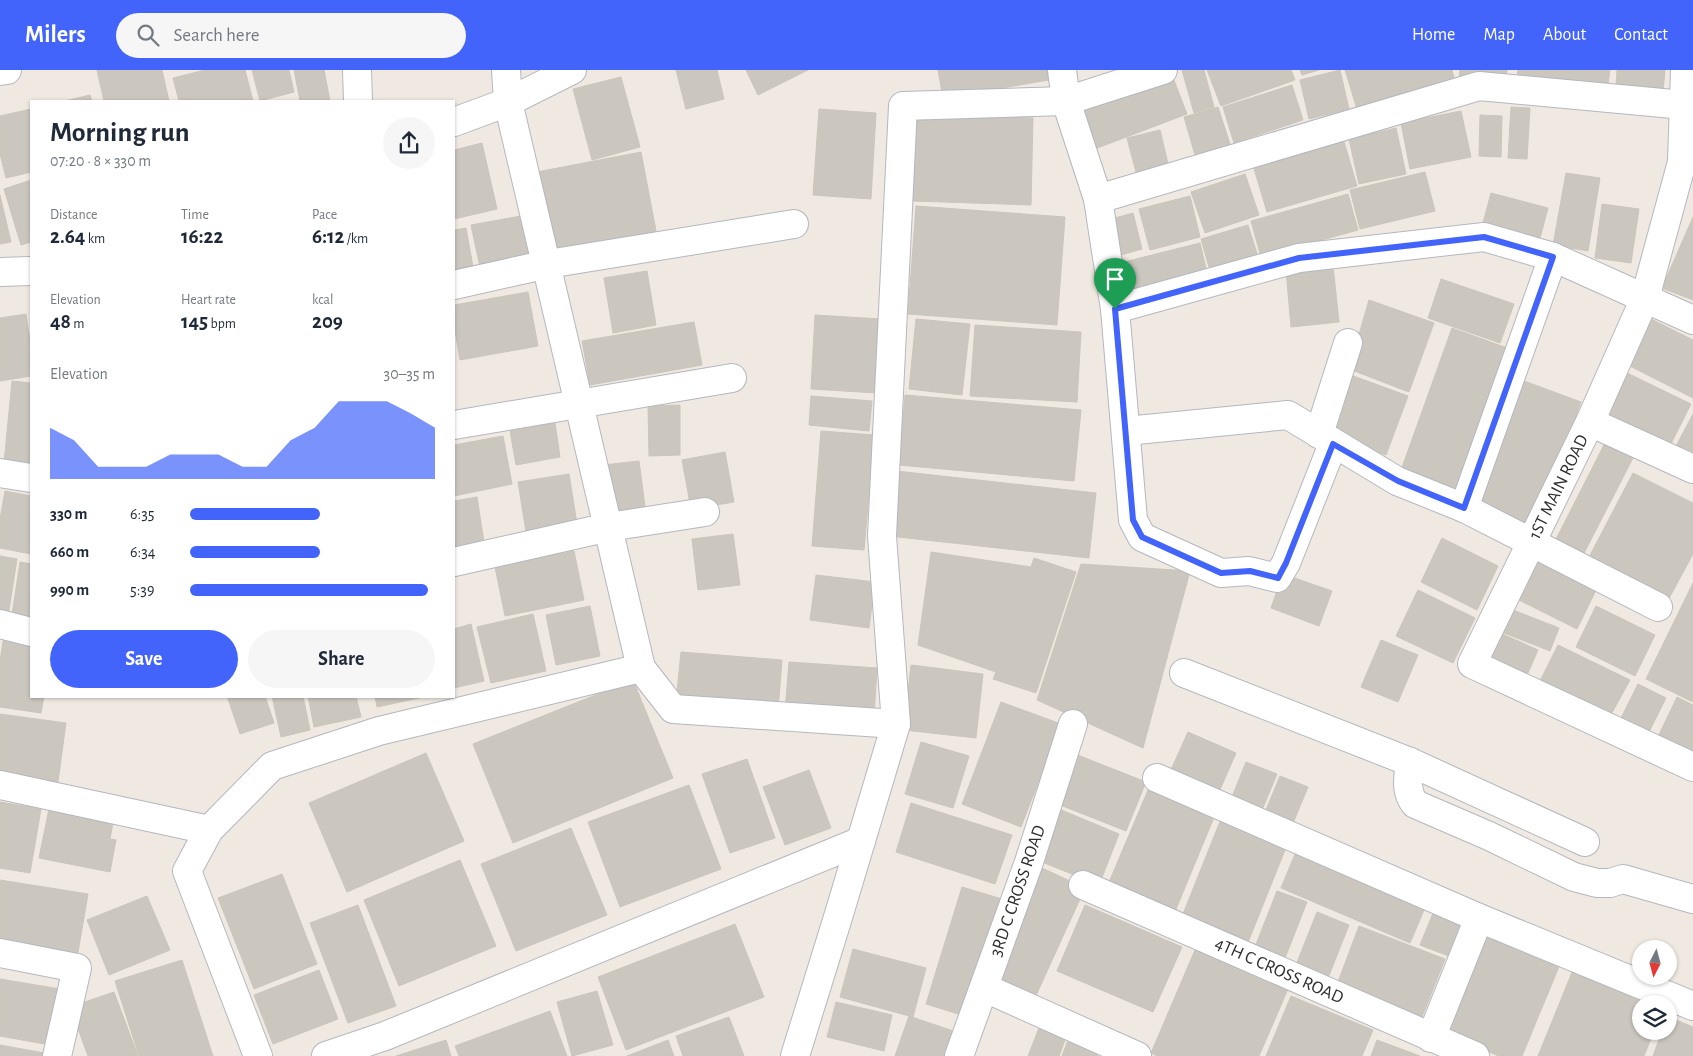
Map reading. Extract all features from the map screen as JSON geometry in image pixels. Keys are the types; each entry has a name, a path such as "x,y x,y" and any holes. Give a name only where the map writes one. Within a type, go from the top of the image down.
{"street":[{"path":"0,71 7,70"},
{"path":"357,70 358,100"},
{"path":"506,70 508,102 548,264 642,668 673,709 896,724"},
{"path":"455,122 508,102 572,70"},
{"path":"1062,70 1066,101 1098,199 1115,309 1133,520 1142,537 1221,573 1250,571 1278,578 1286,563 1326,439 1348,343"},
{"path":"795,1056 896,724 882,536 902,106 1066,101 1163,70"},
{"name":"1ST MAIN ROAD","path":"1684,70 1684,105 1689,162 1645,298 1590,422 1472,664 1693,767"},
{"path":"1098,199 1479,86 1684,105"},
{"path":"455,286 548,264 794,224"},
{"path":"1115,309 1299,258 1484,237 1553,257 1693,320"},
{"path":"1464,508 1553,257"},
{"path":"0,272 30,271"},
{"path":"455,425 732,378"},
{"path":"1126,430 1288,416 1398,481 1464,508 1531,544 1658,607"},
{"path":"1590,422 1693,469"},
{"path":"0,472 30,478"},
{"path":"455,562 609,527 705,512"},
{"path":"0,624 30,632"},
{"path":"258,1056 187,871 209,830 272,766 379,732 642,668"},
{"path":"1184,673 1410,762 1585,842"},
{"name":"3RD C CROSS ROAD","path":"959,1056 1029,862 1072,724"},
{"path":"1410,762 1407,786 1408,796 1415,804 1490,836 1574,877 1597,883 1610,883 1623,879 1693,899"},
{"path":"1157,778 1479,918 1693,1006"},
{"path":"0,786 209,830"},
{"path":"326,1056 385,1036 861,841"},
{"name":"4TH C CROSS ROAD","path":"1083,885 1475,1056"},
{"path":"1431,1038 1479,918"},
{"path":"0,953 76,968 57,1056"},
{"path":"984,988 1137,1056"}],"building":[{"path":"97,70 162,70 169,100 104,100"},
{"path":"205,70 245,70 253,100 179,100 173,78"},
{"path":"252,70 289,70 294,92 260,100"},
{"path":"294,70 324,70 330,100 300,100"},
{"path":"676,70 717,70 724,99 686,109"},
{"path":"746,70 808,70 758,95"},
{"path":"938,70 1048,70 1049,80 943,98"},
{"path":"1182,70 1204,70 1214,107 1194,113"},
{"path":"1207,70 1291,70 1295,80 1221,106"},
{"path":"1300,70 1319,70 1302,75"},
{"path":"1340,70 1349,109 1309,119 1300,80"},
{"path":"1345,70 1452,70 1455,81 1357,109"},
{"path":"1460,70 1507,70 1505,84 1459,80"},
{"path":"1518,70 1610,70 1608,84 1517,76"},
{"path":"1617,70 1665,70 1663,92 1616,87"},
{"path":"1172,75 1187,114 1092,150 1077,112"},
{"path":"621,77 640,147 592,160 573,89"},
{"path":"1292,85 1303,120 1234,143 1223,107"},
{"path":"90,95 92,100 69,100"},
{"path":"1218,107 1230,144 1195,155 1184,117"},
{"path":"1511,107 1530,108 1527,159 1508,158"},
{"path":"30,109 30,172 6,178 0,154 0,116"},
{"path":"819,109 876,113 871,199 813,195"},
{"path":"1461,111 1471,157 1410,169 1401,123"},
{"path":"916,115 1033,118 1031,205 913,201"},
{"path":"1480,115 1502,116 1501,157 1479,156"},
{"path":"1396,128 1406,174 1359,184 1349,139"},
{"path":"1160,130 1169,168 1137,176 1127,138"},
{"path":"1342,135 1357,186 1267,212 1252,162"},
{"path":"482,143 497,209 455,219 455,150"},
{"path":"641,152 657,236 554,256 537,172"},
{"path":"1425,172 1435,211 1360,229 1350,190"},
{"path":"1566,173 1600,178 1588,251 1553,245"},
{"path":"1245,174 1259,215 1205,233 1191,192"},
{"path":"30,180 30,242 21,245 4,189"},
{"path":"1491,193 1548,208 1540,238 1483,223"},
{"path":"1348,194 1358,230 1261,257 1251,221"},
{"path":"0,195 11,242 0,244"},
{"path":"1190,196 1200,237 1150,250 1139,209"},
{"path":"1602,204 1639,209 1631,263 1595,258"},
{"path":"916,206 1065,217 1057,325 908,314"},
{"path":"1133,213 1142,249 1114,257 1104,221"},
{"path":"521,216 530,262 481,272 471,225"},
{"path":"1693,217 1693,300 1662,288"},
{"path":"1248,225 1259,260 1211,274 1201,239"},
{"path":"466,228 475,278 455,282 455,230"},
{"path":"1200,243 1208,277 1125,298 1116,264"},
{"path":"1333,266 1339,322 1291,327 1286,270"},
{"path":"647,271 656,325 613,333 604,278"},
{"path":"1441,279 1514,304 1500,343 1428,318"},
{"path":"528,292 538,346 460,360 455,330 455,305"},
{"path":"1369,300 1434,323 1409,392 1349,369"},
{"path":"26,314 30,341 30,376 0,381 0,318"},
{"path":"815,315 881,319 877,393 811,389"},
{"path":"1645,316 1693,340 1693,398 1622,362"},
{"path":"916,319 970,324 962,395 909,389"},
{"path":"694,322 702,365 590,385 582,341"},
{"path":"975,325 1081,332 1077,402 970,396"},
{"path":"1452,328 1507,348 1456,493 1400,473"},
{"path":"1627,373 1691,404 1670,446 1606,414"},
{"path":"1348,374 1408,396 1386,455 1325,433"},
{"path":"1516,378 1581,402 1536,527 1470,503"},
{"path":"12,381 30,383 30,465 4,463"},
{"path":"905,395 1081,410 1074,481 899,465"},
{"path":"811,396 872,401 869,431 809,425"},
{"path":"680,405 680,455 649,456 648,406"},
{"path":"1693,414 1693,457 1675,448"},
{"path":"555,423 560,457 516,465 510,431"},
{"path":"821,431 874,435 864,550 812,546"},
{"path":"503,436 512,484 455,496 455,445"},
{"path":"1606,441 1634,456 1580,561 1552,547"},
{"path":"725,452 734,502 691,509 682,460"},
{"path":"639,461 646,514 610,519 603,465"},
{"path":"896,471 1096,493 1089,558 889,536"},
{"path":"1633,473 1693,503 1693,554 1666,604 1586,563"},
{"path":"569,474 578,530 527,538 518,482"},
{"path":"5,491 30,496 30,554 0,548 0,519"},
{"path":"477,497 484,542 455,546 455,501"},
{"path":"733,534 740,585 698,590 692,539"},
{"path":"1442,538 1498,566 1477,610 1421,582"},
{"path":"574,551 584,600 505,616 495,567"},
{"path":"1536,551 1600,582 1577,629 1513,597"},
{"path":"931,552 1031,567 1034,558 1076,572 1036,693 993,679 996,672 918,645"},
{"path":"0,556 17,559 8,616 0,615"},
{"path":"20,562 30,564 30,624 11,621"},
{"path":"1081,564 1190,571 1143,748 1037,700"},
{"path":"1283,574 1332,591 1319,626 1271,608"},
{"path":"816,575 875,582 869,628 810,620"},
{"path":"1693,583 1693,702 1646,679"},
{"path":"1418,590 1475,618 1453,663 1396,636"},
{"path":"590,606 600,656 556,665 546,615"},
{"path":"1503,606 1559,628 1550,651 1494,629"},
{"path":"1596,606 1655,635 1635,676 1576,647"},
{"path":"533,614 546,671 491,683 477,627"},
{"path":"471,624 484,681 455,688 455,629"},
{"path":"1496,631 1538,650 1525,680 1483,663"},
{"path":"4,635 30,640 30,698 44,698 41,713 0,707 0,661"},
{"path":"1381,640 1418,655 1398,702 1361,687"},
{"path":"1558,645 1630,680 1607,722 1536,689"},
{"path":"681,652 782,660 778,711 676,702"},
{"path":"789,662 877,668 874,717 785,711"},
{"path":"911,665 983,674 976,738 904,730"},
{"path":"633,680 673,778 513,843 473,744"},
{"path":"1638,684 1666,698 1646,738 1618,724"},
{"path":"1677,697 1693,705 1693,761 1655,743"},
{"path":"228,698 266,698 274,723 240,734"},
{"path":"272,698 303,698 310,730 281,737"},
{"path":"308,698 356,698 361,717 314,727"},
{"path":"375,698 419,698 377,707"},
{"path":"1001,702 1061,724 1021,827 962,804"},
{"path":"0,714 66,723 57,789 0,782"},
{"path":"1188,732 1236,753 1219,792 1170,772"},
{"path":"921,742 969,756 953,808 905,794"},
{"path":"1070,752 1146,782 1126,831 1050,801"},
{"path":"426,753 464,841 347,892 309,803"},
{"path":"747,759 775,838 730,853 702,774"},
{"path":"1246,762 1277,774 1262,810 1232,797"},
{"path":"809,770 831,828 785,845 763,787"},
{"path":"1280,776 1308,787 1291,828 1263,817"},
{"path":"1151,783 1217,810 1174,914 1107,887"},
{"path":"689,785 721,869 620,907 588,822"},
{"path":"51,799 115,811 110,839 116,840 110,872 39,858"},
{"path":"0,802 41,809 30,873 0,868"},
{"path":"911,803 1012,835 995,884 896,852"},
{"path":"1059,809 1119,834 1099,885 1037,860"},
{"path":"1223,814 1289,840 1245,950 1179,924"},
{"path":"571,828 607,915 516,951 481,864"},
{"path":"1298,847 1427,903 1410,943 1281,888"},
{"path":"460,860 496,946 399,986 364,900"},
{"path":"1040,867 1085,888 1033,1002 988,982"},
{"path":"282,874 317,964 254,989 218,898"},
{"path":"0,880 88,894 76,964 0,951"},
{"path":"962,887 1002,899 965,1016 926,1004"},
{"path":"1277,891 1307,902 1285,958 1255,947"},
{"path":"147,896 170,950 109,975 87,920"},
{"path":"358,905 396,1006 348,1023 310,923"},
{"path":"1085,905 1182,947 1153,1012 1057,971"},
{"path":"1436,906 1466,918 1451,957 1420,945"},
{"path":"1317,912 1349,925 1326,983 1294,970"},
{"path":"735,924 764,997 626,1050 598,977"},
{"path":"1359,926 1445,959 1420,1022 1335,990"},
{"path":"1487,926 1563,957 1522,1056 1499,1056 1443,1033"},
{"path":"853,949 926,968 913,1017 840,997"},
{"path":"1195,950 1288,989 1259,1056 1157,1056 1151,1053"},
{"path":"182,960 213,1056 139,1056 115,981"},
{"path":"1575,965 1644,995 1632,995 1632,1040 1650,1040 1644,1056 1538,1056"},
{"path":"319,970 338,1019 273,1044 254,995"},
{"path":"0,979 66,990 56,1046 0,1036"},
{"path":"597,991 613,1045 572,1056 557,1002"},
{"path":"114,992 138,1056 88,1056 70,1007"},
{"path":"1291,996 1373,1030 1362,1056 1266,1056"},
{"path":"836,1002 892,1015 884,1051 827,1037"},
{"path":"550,1011 567,1056 459,1056 455,1046"},
{"path":"909,1016 965,1035 958,1056 895,1056"},
{"path":"729,1017 744,1056 683,1056 676,1036"},
{"path":"1677,1020 1693,1027 1693,1056 1653,1056 1659,1040 1677,1040"},
{"path":"1041,1023 1068,1032 1059,1056 1028,1056"},
{"path":"1070,1035 1101,1046 1097,1056 1062,1056"},
{"path":"446,1040 451,1056 396,1056"},
{"path":"668,1040 674,1056 627,1056"},
{"path":"1377,1040 1420,1056 1371,1056"},
{"path":"0,1045 50,1054 50,1056 0,1056"}],"route":[{"path":"1484,237 1553,257 1464,508 1398,481 1333,444 1286,563 1278,578 1250,571 1221,573 1142,537 1133,520 1115,309 1299,258 1484,237"}]}
